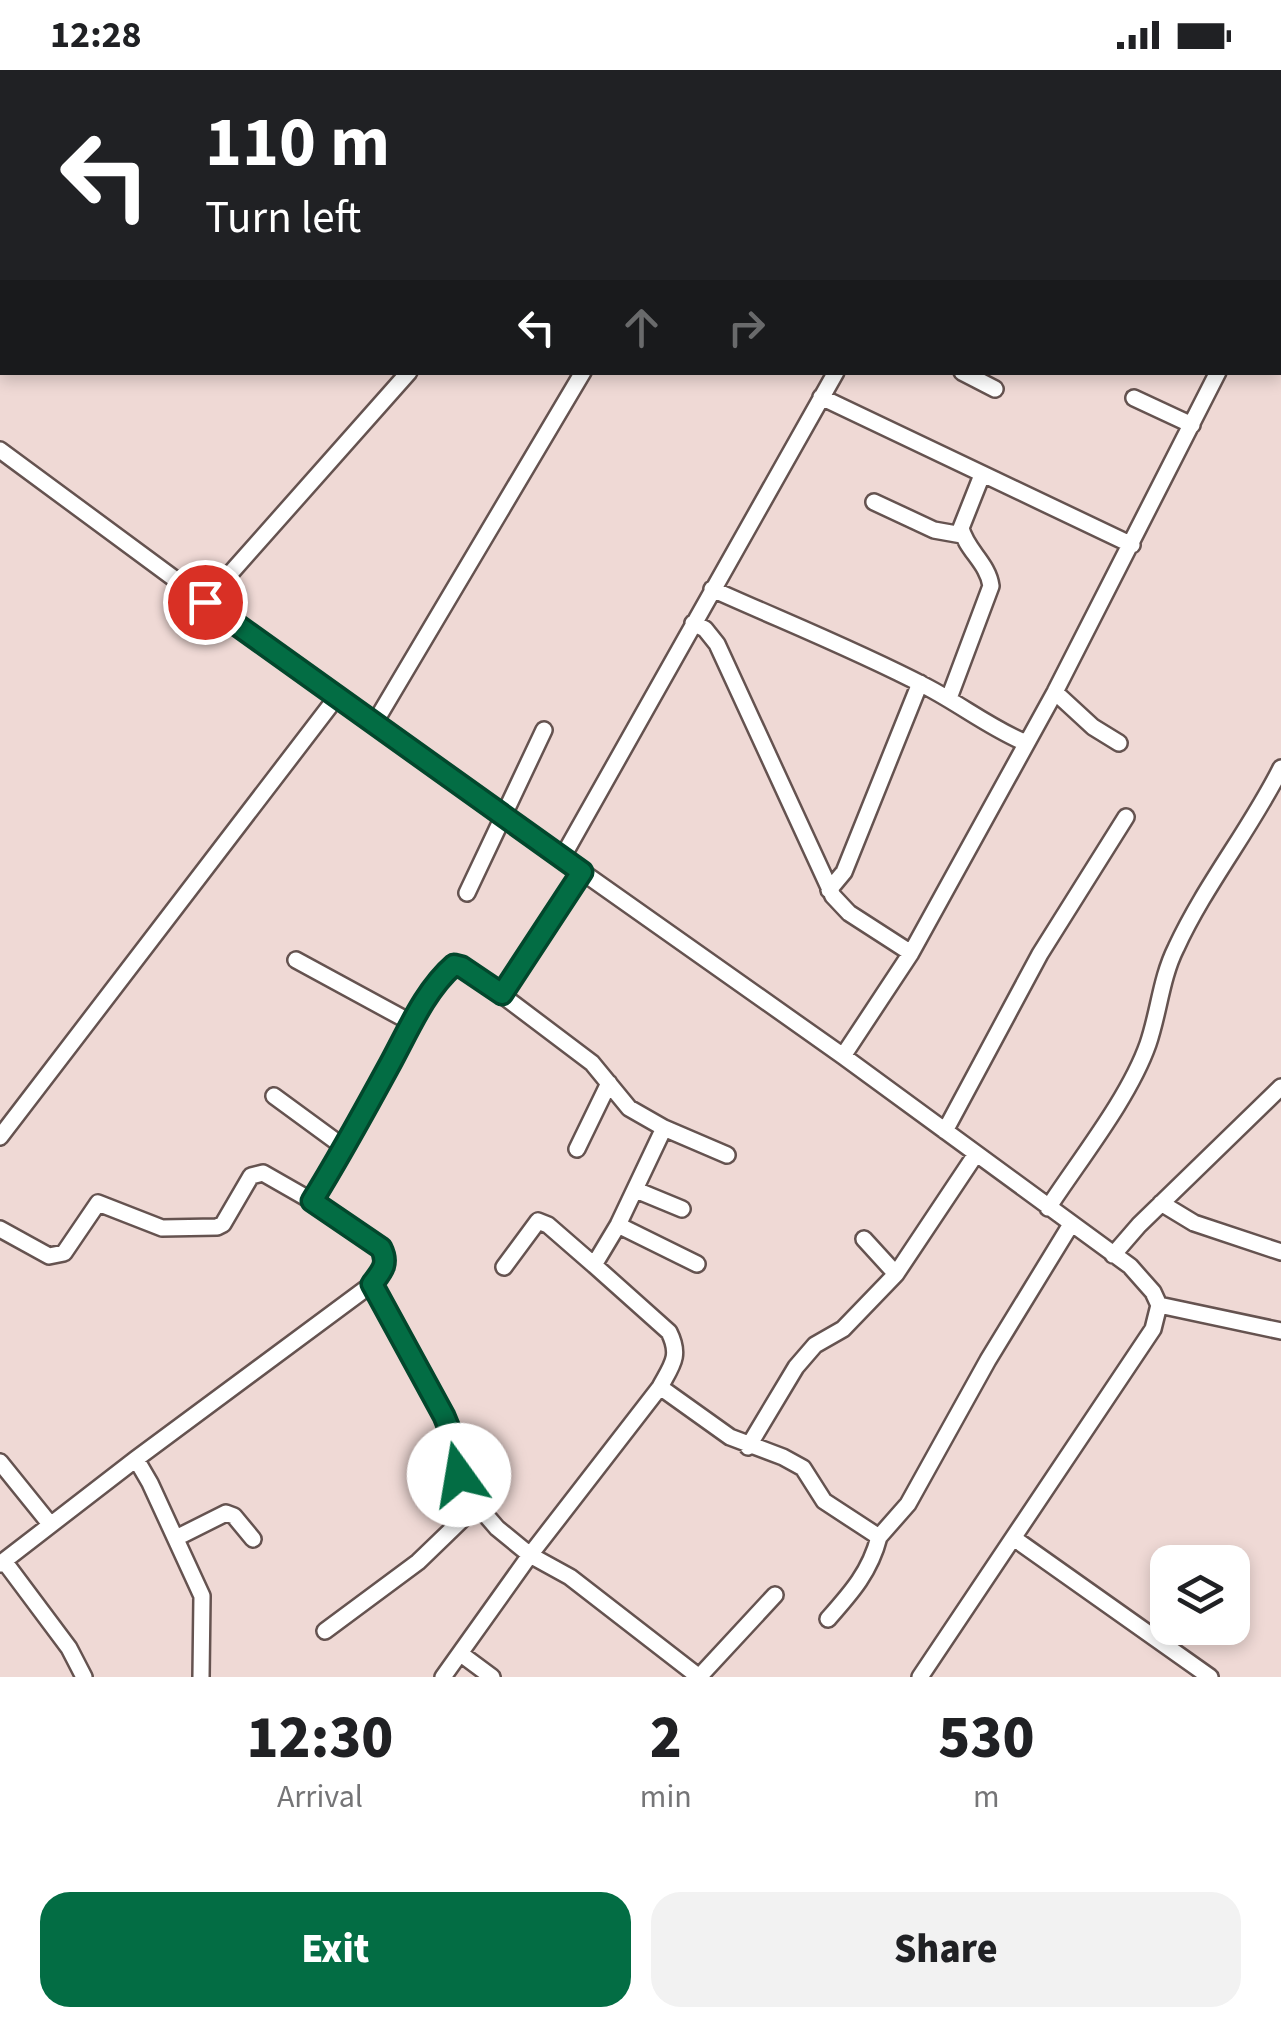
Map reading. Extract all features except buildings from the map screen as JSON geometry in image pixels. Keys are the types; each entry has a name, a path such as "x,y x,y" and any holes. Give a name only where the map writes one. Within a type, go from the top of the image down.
{"street":[{"path":"205,602 406,375"},
{"path":"374,724 580,375"},
{"path":"562,858 834,375"},
{"path":"968,375 994,389"},
{"path":"844,1056 911,952 1055,692 1217,375"},
{"path":"821,397 1132,545"},
{"path":"1134,398 1192,425"},
{"path":"0,450 336,698 844,1056 1140,1277 1159,1305 1281,1331"},
{"path":"949,698 991,586 985,567 961,528 982,475"},
{"path":"874,502 934,530 962,535"},
{"path":"712,589 920,683 970,709 1000,732 1026,743"},
{"path":"694,623 717,644 830,890 850,914 911,952"},
{"path":"830,890 844,872 920,683"},
{"path":"1055,692 1094,727 1120,743"},
{"path":"0,1137 336,698"},
{"path":"467,893 544,730"},
{"path":"1048,1208 1134,1075 1148,1043 1175,948 1250,828 1281,768"},
{"path":"945,1131 1040,954 1126,817"},
{"path":"502,994 582,872"},
{"path":"296,960 412,1023"},
{"path":"312,1201 412,1023 454,965 502,994 592,1062 628,1108 727,1155"},
{"path":"577,1149 609,1083"},
{"path":"1113,1256 1161,1203 1281,1087"},
{"path":"274,1096 345,1148"},
{"path":"594,1265 636,1190 664,1128"},
{"path":"748,1447 805,1356 814,1346 843,1330 896,1274 976,1154"},
{"path":"0,1230 57,1257 64,1253 98,1203 162,1228 217,1227 257,1172 312,1201 381,1248 385,1257 384,1269 372,1284 2,1563 69,1648 84,1677"},
{"path":"636,1190 682,1209"},
{"path":"1161,1203 1180,1217 1281,1252"},
{"path":"443,1677 530,1555 660,1387 675,1360 676,1347 669,1332 548,1225 538,1222 504,1267"},
{"path":"618,1225 697,1264"},
{"path":"828,1619 873,1562 879,1537 908,1504 988,1360 1070,1226"},
{"path":"864,1239 896,1274"},
{"path":"372,1284 444,1416 453,1438 459,1475 476,1506 530,1555 570,1577 699,1677 775,1595"},
{"path":"920,1677 1153,1329 1159,1305"},
{"path":"660,1387 730,1438 803,1468 824,1501 879,1537"},
{"path":"136,1459 202,1596 201,1677"},
{"path":"0,1462 50,1524"},
{"path":"325,1632 418,1562 476,1506"},
{"path":"176,1538 226,1512 253,1539"},
{"path":"1015,1540 1210,1677"},
{"path":"461,1654 492,1677"}],"route":[{"path":"205,602 582,872 502,994 462,967 454,965 445,973 412,1023 312,1201 381,1248 384,1269 372,1284 444,1416 453,1438 459,1475"}]}
